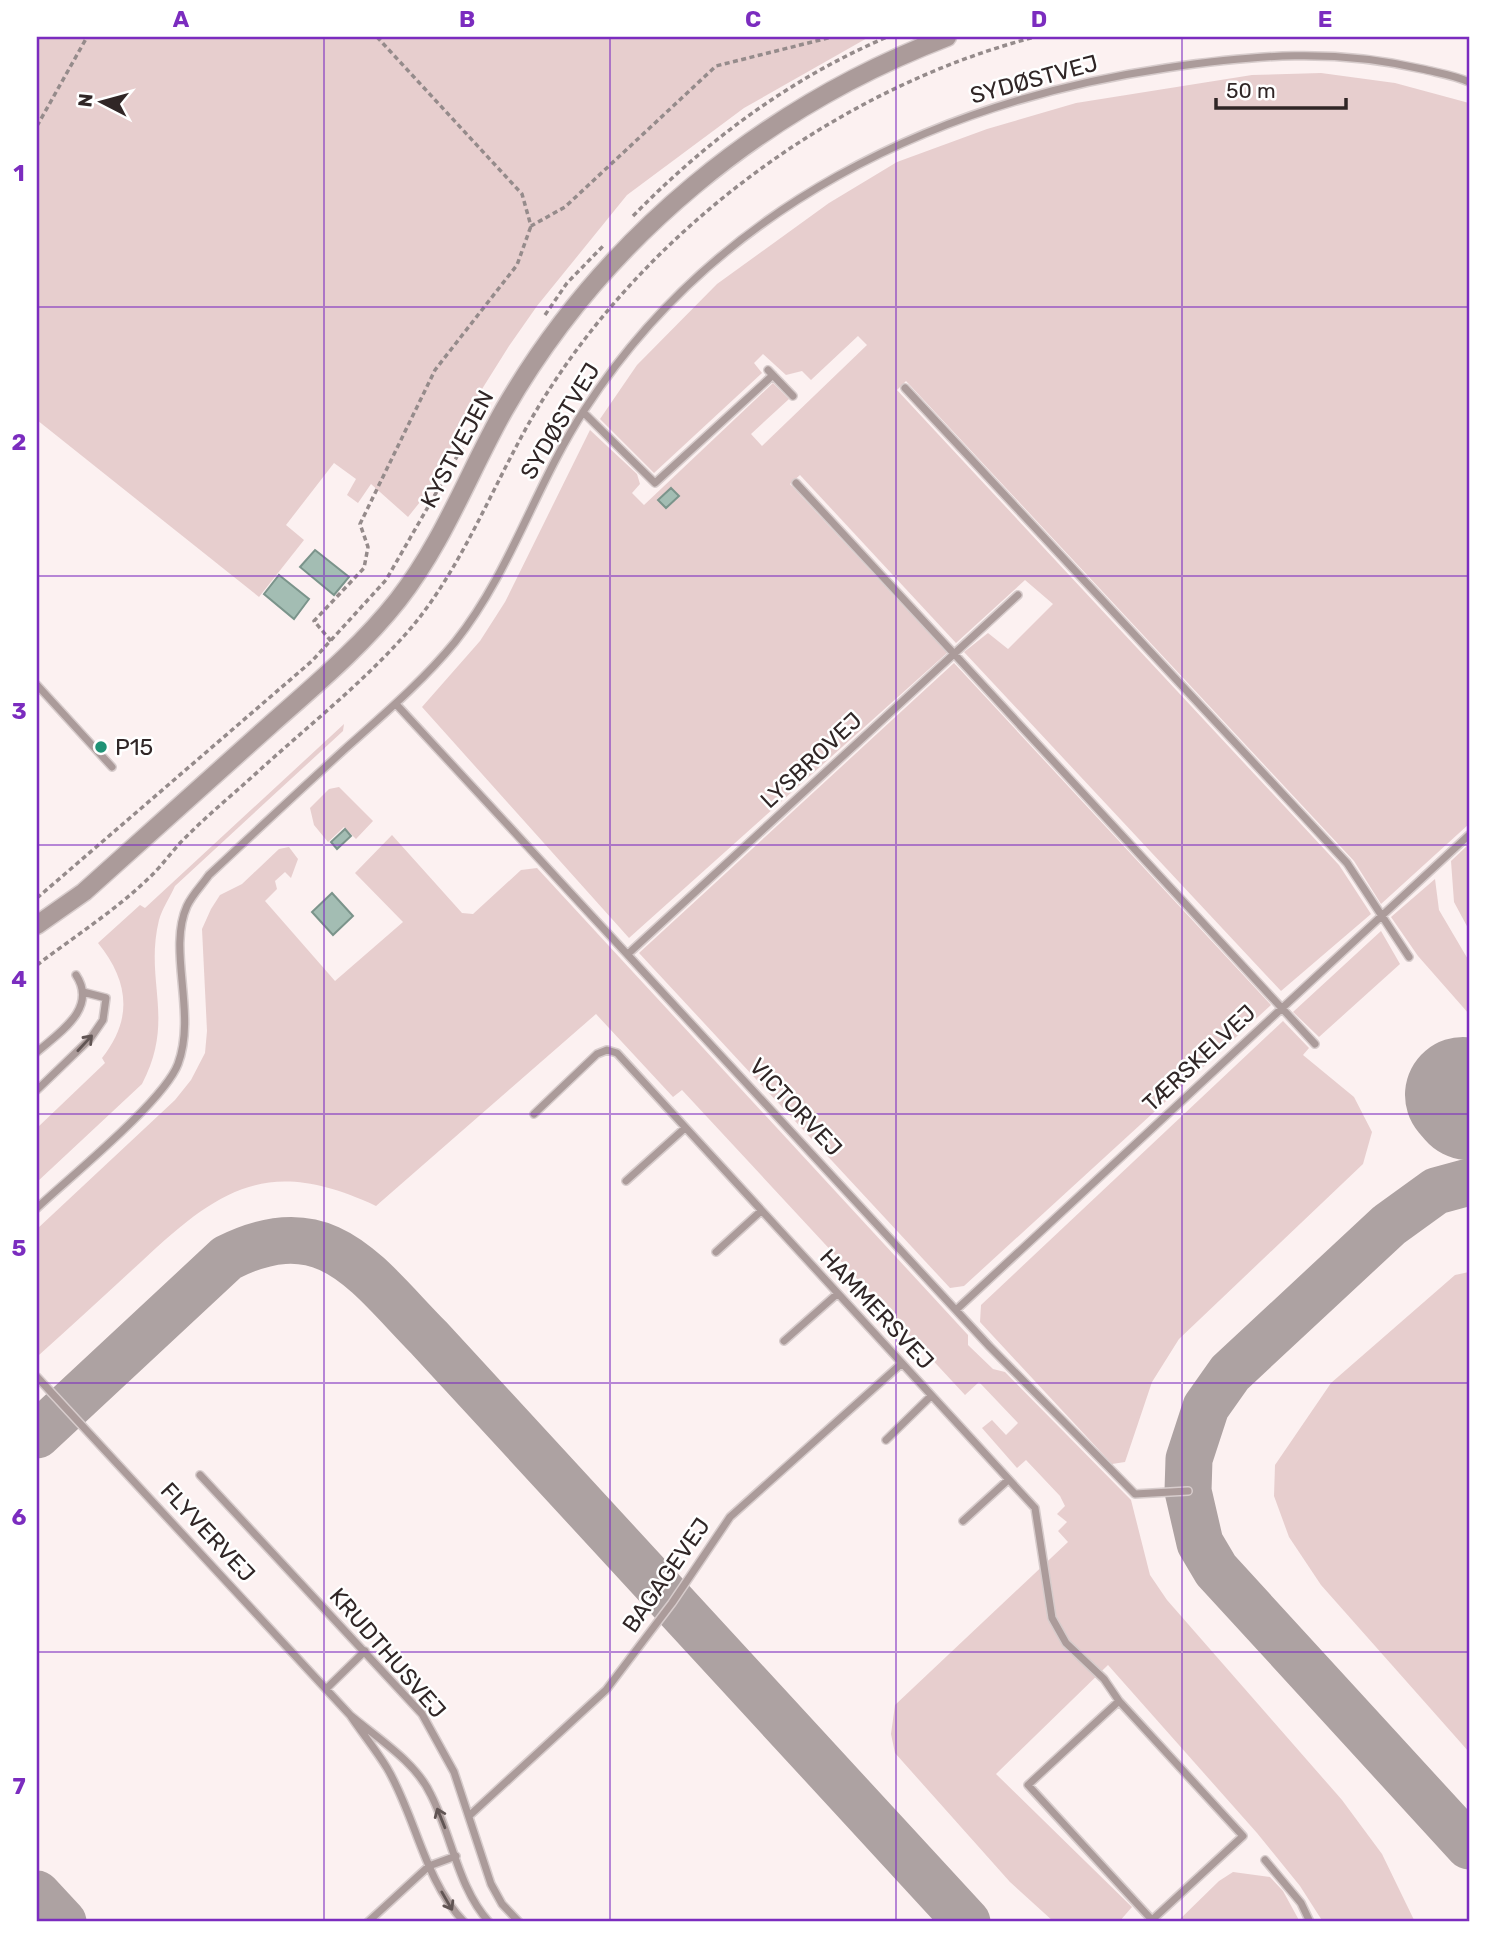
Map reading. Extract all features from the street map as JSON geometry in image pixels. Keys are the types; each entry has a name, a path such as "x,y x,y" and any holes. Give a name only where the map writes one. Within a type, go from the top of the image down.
{"street":[{"name":"KYSTVEJEN","path":"39,918 84,892 345,658 399,598 437,537 505,409 542,351 570,312 642,232 716,167 807,104 858,75 947,37"}],"lane":[{"name":"SYDØSTVEJ","path":"37,1208 160,1092 177,1066 186,1037 180,930 187,905 209,875 396,704 456,641 478,609 583,412 611,372 672,299 770,216 865,160 969,116 1018,98 1133,73 1239,58 1303,54 1378,58 1469,82"},
{"path":"583,412 655,483 770,372 793,396"},
{"path":"905,388 1347,863 1409,957"},
{"path":"796,483 1315,1044"},
{"name":"LYSBROVEJ","path":"629,953 1018,595"},
{"path":"37,685 112,767"},
{"name":"VICTORVEJ","path":"396,704 629,953 956,1310 1135,1494 1188,1491"},
{"name":"TÆRSKELVEJ","path":"956,1310 1469,835"},
{"path":"37,1052 70,1024 83,1003 83,986 76,975"},
{"path":"37,1090 90,1039 103,1020 106,998 83,992"},
{"name":"HAMMERSVEJ","path":"534,1114 597,1054 607,1050 617,1054 1035,1508 1044,1584 1052,1618 1066,1643 1104,1679 1119,1701 1243,1836 1151,1921"},
{"path":"626,1181 685,1128"},
{"path":"716,1252 761,1211"},
{"path":"784,1340 837,1294"},
{"name":"BAGAGEVEJ","path":"469,1816 606,1690 672,1603 730,1517 901,1364"},
{"name":"FLYVERVEJ","path":"37,1377 350,1715"},
{"path":"886,1440 931,1396"},
{"name":"KRUDTHUSVEJ","path":"200,1475 422,1714 454,1772 491,1884 502,1904 519,1922"},
{"path":"963,1521 1008,1480"},
{"path":"326,1689 365,1651"},
{"path":"1119,1701 1028,1785 1151,1921"},
{"path":"350,1715 409,1766 430,1792 473,1905 489,1922"},
{"path":"350,1715 388,1769 429,1866 451,1908 464,1922"},
{"path":"368,1922 429,1866 456,1856"},
{"path":"1265,1860 1301,1903 1310,1922"}],"path":[{"path":"37,126 88,37"},
{"path":"345,658 314,621 364,568 368,547 360,524 371,496 387,470 435,370 517,265 531,226 522,194 377,37"},
{"path":"531,226 565,207 716,66 832,37"},
{"path":"629,220 655,192 748,114 847,54 887,37"},
{"path":"37,965 151,876 182,841 368,673 412,627 447,574 534,414 582,342 647,264 714,205 805,139 889,92 957,62 1035,37"},
{"path":"543,318 567,283 611,238"},
{"path":"37,898 312,661 331,641 387,580 464,446"}],"shaded area":[{"path":"37,37 869,37 744,108 627,195 537,306 509,346 477,397 428,492 408,517 371,484 358,503 347,495 356,479 334,463 286,525 304,540 259,597 37,420"},
{"path":"1321,73 1395,83 1469,103 1469,824 1381,904 1354,861 906,381 897,390 1339,865 1371,914 1281,991 964,652 988,633 1008,649 1053,604 1025,580 956,643 800,475 790,484 947,653 629,938 422,707 480,641 505,602 590,430 637,474 640,484 632,493 644,505 773,383 789,399 751,434 762,446 867,345 858,336 811,380 802,371 786,375 763,354 754,363 762,373 654,473 600,419 637,365 717,284 829,203 897,162 987,129 1076,103 1252,75"},
{"path":"954,663 1271,1005 964,1286 950,1288 639,953"},
{"path":"344,724 343,731 175,886 159,920 155,942 157,1040 142,1084 37,1182 37,1128 105,1063 102,1058 112,1043 123,1014 121,985 116,971 98,943 140,905 145,908"},
{"path":"339,787 373,821 356,839 344,827 328,842 314,825 310,808 329,789"},
{"path":"392,835 462,913 473,914 521,870 537,868 968,1335 968,1345 993,1369 1005,1372 1131,1500 1150,1575 1167,1600 1342,1800 1382,1854 1415,1922 1323,1922 1300,1886 1257,1833 1108,1665 996,1774 1132,1907 1119,1922 1054,1922 1010,1882 895,1753 891,1734 895,1705 1068,1542 1058,1531 1067,1522 1057,1514 1065,1506 1060,1496 1026,1460 1017,1468 982,1428 992,1420 1006,1435 1018,1423 979,1382 965,1395 682,1090 673,1097 596,1014 376,1206 338,1191 305,1183 276,1182 248,1187 197,1214 170,1235 39,1355 37,1353 37,1229 175,1100 191,1080 205,1053 207,1031 202,929 220,895 242,884 279,849 289,847 298,859 291,878 285,872 275,881 277,889 265,901 335,981 403,922 355,873"},
{"path":"1469,844 1469,930 1454,902 1451,861"},
{"path":"1435,879 1439,910 1469,961 1469,1014 1418,956 1391,917"},
{"path":"1381,931 1400,964 1319,1037 1293,1012"},
{"path":"1283,1021 1309,1048 1303,1055 1354,1097 1372,1132 1363,1164 1179,1339 1152,1382 1125,1462 1112,1464 980,1322 981,1305"},
{"path":"1469,1272 1469,1752 1321,1585 1289,1537 1274,1496 1275,1465 1331,1383 1455,1275"},
{"path":"1233,1872 1270,1877 1283,1891 1300,1922 1177,1922 1219,1881"}],"building":[{"path":"671,488 679,496 666,508 658,500"},
{"path":"315,550 349,577 334,595 300,567"},
{"path":"279,575 309,599 294,619 264,594"},
{"path":"345,829 351,836 337,849 331,842"},
{"path":"332,893 353,916 333,935 312,912"}],"taxiway":[{"path":"1469,1182 1436,1191 1389,1225 1230,1373 1206,1407 1189,1459 1188,1491 1200,1543 1216,1570 1469,1846"},
{"path":"37,1435 227,1258 261,1244 291,1240 318,1244 341,1255 363,1271 429,1338 967,1922"},
{"path":"37,1894 63,1922"}],"runway":[{"path":"1463,1095 1469,1102"}],"place":[{"name":"P15","path":"101,747"}]}
